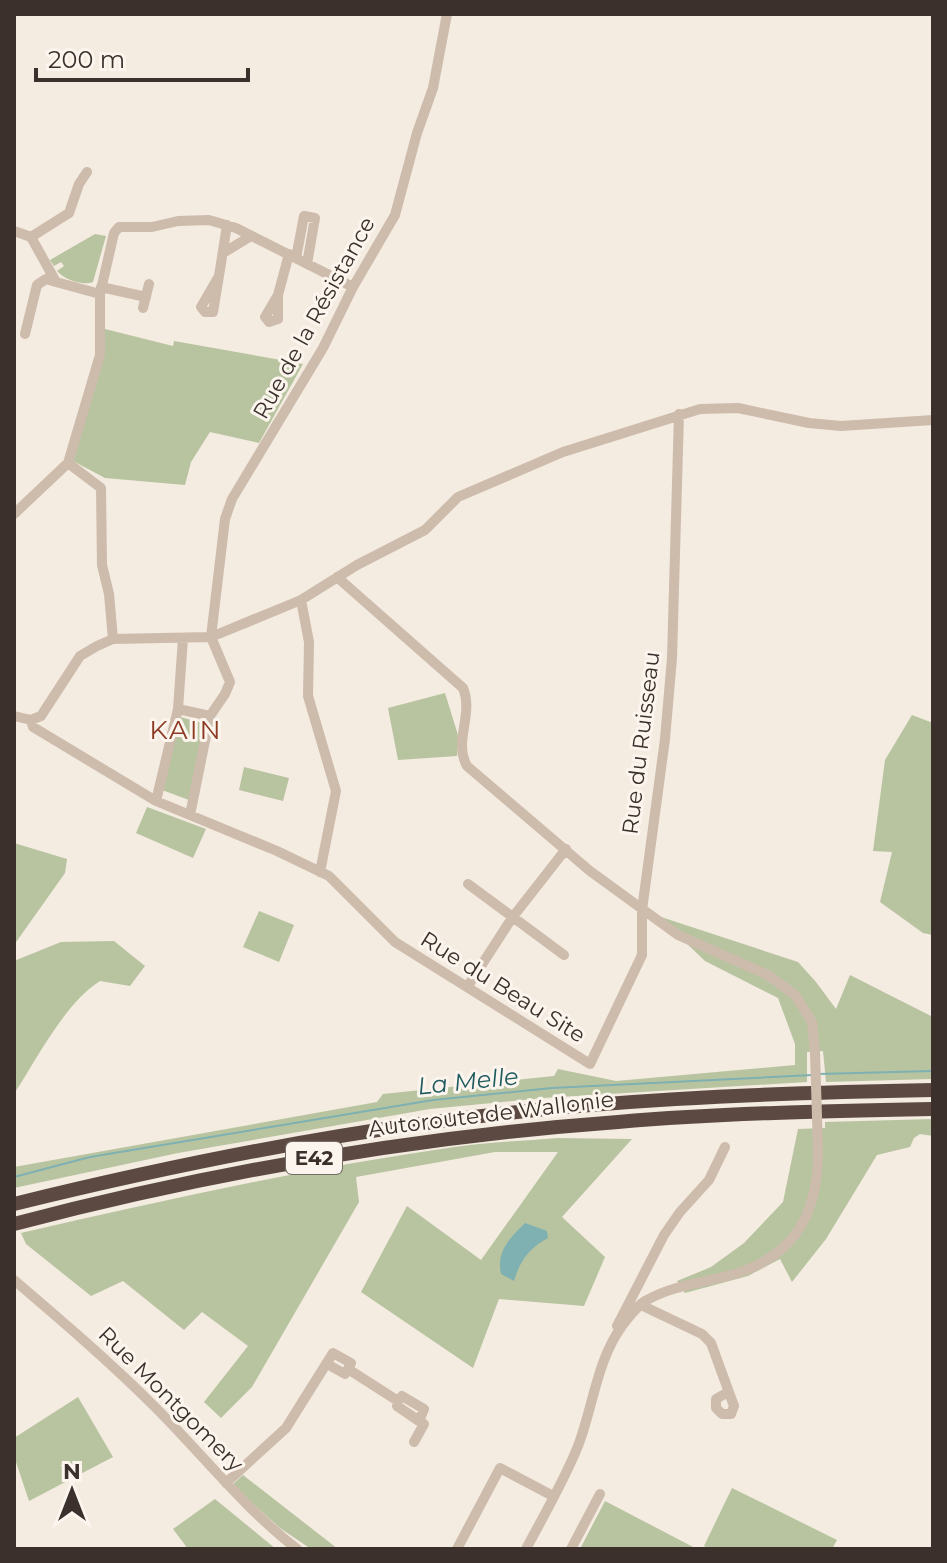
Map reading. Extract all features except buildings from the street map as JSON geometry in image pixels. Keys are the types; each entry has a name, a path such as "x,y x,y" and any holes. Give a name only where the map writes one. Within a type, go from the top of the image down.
{"highway":[{"name":"Autoroute de Wallonie","path":"14,1204 176,1166 297,1142 420,1124 617,1103 933,1090"},
{"name":"Autoroute de Wallonie","path":"14,1224 180,1184 301,1160 422,1142 619,1121 933,1109"}],"street":[{"name":"Rue de la Résistance","path":"211,637 225,519 232,499 323,348 353,287 395,215 417,133 433,88 447,14"},
{"path":"31,237 69,213 79,184 87,172"},
{"path":"278,295 304,216 315,218 307,264"},
{"path":"14,514 68,463 100,355 101,290 114,233 119,227 152,227 178,221 209,220 251,236 353,287"},
{"path":"219,276 227,225"},
{"path":"14,231 31,237 56,282"},
{"path":"223,253 251,236"},
{"path":"25,334 37,285 46,279 144,302 149,284"},
{"path":"14,716 31,720 45,711 80,656 113,639 211,637 301,600 425,530 458,497 563,452 685,413 738,408 809,423 841,426 933,420"},
{"name":"Rue du Ruisseau","path":"590,1064 642,955 642,910 665,739 672,658 685,413"},
{"path":"68,463 101,488 102,565 109,594 113,639"},
{"path":"337,577 463,688 468,701 462,747 465,764 590,871 642,910 678,935 768,975 795,995 812,1022 818,1149 815,1196 807,1218 784,1248 766,1261 644,1302 609,1348 579,1444 526,1549"},
{"path":"301,600 309,642 308,696 336,791 320,872"},
{"path":"190,815 212,714 230,682 211,637"},
{"path":"156,801 178,709 183,638"},
{"path":"178,709 212,714"},
{"name":"Rue du Beau Site","path":"31,720 33,727 156,801 320,872 340,886 395,942 590,1064"},
{"path":"468,986 512,918 566,849"},
{"path":"468,884 564,955"},
{"path":"616,1336 635,1289 680,1212 709,1180 725,1147"},
{"name":"Rue Montgomery","path":"14,1280 154,1406 226,1483 275,1532 297,1549"},
{"path":"635,1289 644,1302 702,1334 711,1343 728,1392"},
{"path":"226,1483 286,1428 333,1353 351,1363 348,1369 398,1401 402,1396 424,1409 419,1421 424,1424 414,1442"},
{"path":"457,1549 500,1468 553,1496"},
{"path":"571,1549 600,1494"}],"green space":[{"path":"95,234 106,236 93,282 74,281 57,271 64,266 61,262 54,266 50,260"},
{"path":"105,329 173,346 174,341 303,364 259,443 210,432 191,462 185,485 105,478 73,461"},
{"path":"445,693 458,735 457,756 398,760 388,708"},
{"path":"912,715 933,723 933,935 923,933 880,902 892,852 873,851 885,760"},
{"path":"180,717 206,724 189,800 162,790"},
{"path":"244,767 289,778 283,801 239,790"},
{"path":"147,807 206,829 193,858 136,833"},
{"path":"14,843 67,859 65,873 14,945"},
{"path":"259,911 294,925 279,962 243,947"},
{"path":"658,916 798,962 836,1009 850,975 933,1017 933,1079 826,1082 823,1051 807,1052 807,1082 544,1098 430,1109 178,1153 14,1188 14,1167 377,1102 383,1094 554,1076 558,1069 616,1081 795,1065 795,1044 778,998 705,961"},
{"path":"114,941 145,966 130,986 100,981 87,991 52,1033 14,1094 14,961 61,942"},
{"path":"933,1119 933,1136 920,1134 910,1147 877,1155 826,1239 792,1282 780,1259 748,1276 685,1293 677,1281 711,1267 744,1243 783,1202 798,1129 825,1128 825,1122"},
{"path":"557,1138 632,1139 562,1217 605,1257 584,1306 499,1299 473,1368 361,1292 407,1206 481,1260 558,1152 495,1152 356,1177 359,1202 252,1387 221,1418 204,1402 248,1346 202,1312 184,1330 123,1281 91,1296 26,1244 21,1233 182,1197 399,1155 467,1145"},
{"path":"78,1397 113,1457 29,1501 14,1456 14,1438"},
{"path":"243,1475 338,1549 311,1549 280,1528 232,1485"},
{"path":"732,1488 837,1540 832,1549 710,1549 704,1546"},
{"path":"215,1499 276,1549 188,1549 173,1529"},
{"path":"605,1501 697,1549 580,1549"}],"water":[{"path":"525,1223 547,1231 548,1238 526,1256 514,1281 501,1274 502,1252"}],"waterway":[{"name":"La Melle","path":"818,1074 933,1071"},
{"name":"La Melle","path":"14,1177 90,1157 433,1100 552,1088 812,1075"}],"district":[{"name":"KAIN","path":"186,730"}]}
